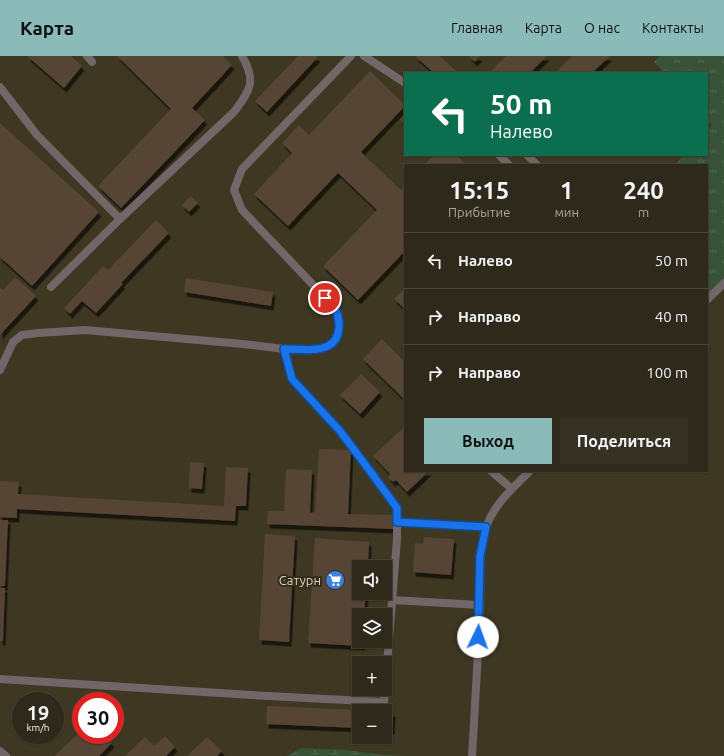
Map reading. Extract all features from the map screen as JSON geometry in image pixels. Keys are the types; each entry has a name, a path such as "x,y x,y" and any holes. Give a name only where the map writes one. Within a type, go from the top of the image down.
{"street":[{"path":"51,286 234,112 247,95 251,81 249,68 242,56"},
{"path":"0,370 13,342 22,335 38,332 85,330 284,349 313,350 328,346 337,337 340,322 334,307 242,210 234,190 242,168 351,56"},
{"path":"364,56 404,82"},
{"path":"0,87 37,135 120,219"},
{"path":"500,156 508,164"},
{"path":"529,156 536,164"},
{"path":"708,299 724,283"},
{"path":"284,349 292,379 340,431 397,508 397,539 388,656"},
{"path":"492,472 512,489"},
{"path":"472,756 480,606 480,556 486,527 495,509 529,472"},
{"path":"397,522 486,527"},
{"path":"392,600 480,606"},
{"path":"0,678 251,695 384,702 384,696"},
{"path":"0,751 6,756"}],"green space":[{"path":"660,56 724,56 724,279 708,294 708,164 676,164 683,156 708,156 708,129 712,125 708,121 708,72 663,72 654,62"},
{"path":"301,748 347,750 407,756 287,756"}],"building":[{"path":"27,56 71,56 82,66 64,88"},
{"path":"117,56 223,56 232,65 192,108 205,120 121,208 98,186 171,109"},
{"path":"298,56 318,57 267,112 255,101"},
{"path":"415,56 440,56 457,72 433,72"},
{"path":"469,56 480,56 475,62"},
{"path":"506,56 547,56 531,72 490,72"},
{"path":"572,56 610,56 593,72 556,72"},
{"path":"370,71 404,104 404,107 361,152 401,190 404,186 404,252 358,300 323,266 377,210 338,173 288,226 254,194 292,153 282,143 299,125 309,135"},
{"path":"404,115 404,124 400,120"},
{"path":"0,123 99,212 32,286 0,257"},
{"path":"433,156 457,156 466,164 425,164"},
{"path":"191,196 198,203 189,212 182,205"},
{"path":"156,220 169,233 121,283 123,284 96,313 82,301 70,314 64,308 103,266 108,270"},
{"path":"15,277 36,296 0,335 0,288 3,290"},
{"path":"186,278 273,292 271,306 184,292"},
{"path":"404,289 404,308 394,299"},
{"path":"382,339 404,361 404,399 363,359"},
{"path":"361,374 380,392 360,414 340,395"},
{"path":"404,427 404,472 428,472 407,492 396,480 393,482 388,477 390,474 373,456"},
{"path":"319,449 351,450 348,514 394,515 394,529 267,524 268,511 284,511 286,469 312,470 310,513 315,512"},
{"path":"190,462 204,463 202,489 189,488"},
{"path":"226,467 248,468 246,506 236,506 235,521 17,509 17,518 0,517 0,481 19,482 18,494 224,506"},
{"path":"0,520 8,520 5,586 0,586"},
{"path":"265,534 295,536 289,642 259,640"},
{"path":"424,537 454,539 451,575 413,572 415,543 423,544"},
{"name":"Сатурн","path":"315,538 369,542 368,560 352,560 352,600 365,600 365,608 352,608 352,645 308,643"},
{"path":"0,588 5,588 3,641 0,641"},
{"path":"267,706 352,710 352,728 266,724"},
{"path":"165,736 175,747 166,756 125,756 145,737 154,746"},
{"path":"207,737 222,751 217,756 187,756"},
{"path":"72,739 72,744 111,744 99,756 54,756"}],"place":[{"name":"Сатурн","path":"335,580"}],"route":[{"path":"325,298 334,307 340,322 337,337 328,346 313,350 284,349 292,379 340,431 370,471 397,508 397,522 486,527 480,556 480,606 478,637"}]}
